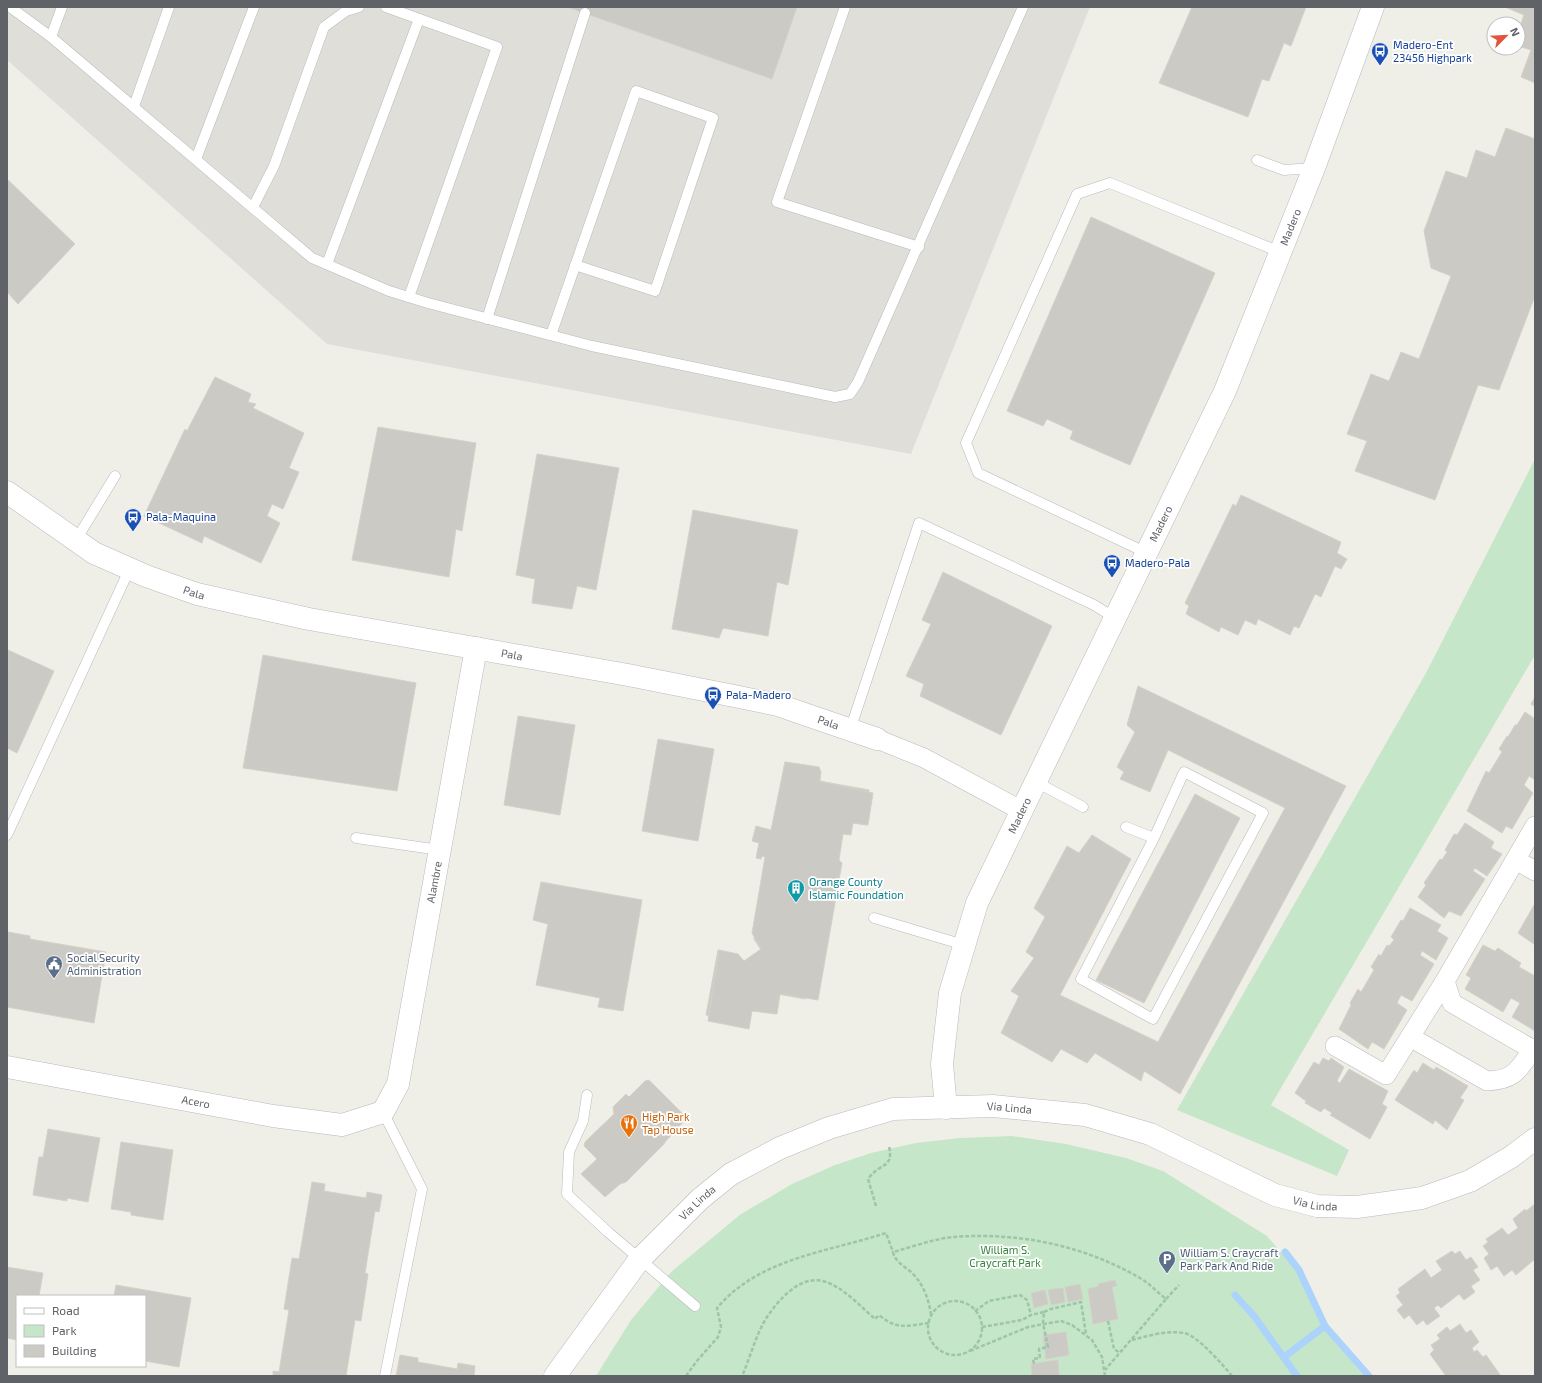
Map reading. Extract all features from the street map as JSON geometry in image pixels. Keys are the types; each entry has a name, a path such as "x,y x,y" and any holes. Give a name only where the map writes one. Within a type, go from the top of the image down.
{"street":[{"name":"Madero","path":"946,1108 943,1056 950,993 976,903 1116,618 1225,391 1314,168 1373,7"},
{"name":"Pala","path":"7,492 94,553 197,594 309,619 476,648 778,705 877,739 924,758 1022,811"},
{"name":"Alambre","path":"383,1112 398,1084 476,648"},
{"path":"1335,1046 1386,1075 1445,981 1535,826"},
{"path":"1516,860 1535,871"},
{"path":"1410,1037 1486,1081 1496,1081 1514,1075 1534,1050 1452,1003 1445,981"},
{"name":"Acero","path":"7,1067 273,1116 342,1125 383,1112"},
{"name":"Via Linda","path":"555,1376 639,1260 700,1200 731,1174 780,1148 829,1128 893,1109 993,1106 1085,1116 1150,1134 1275,1195 1317,1206 1357,1207 1422,1198 1470,1181 1512,1157 1535,1139"}],"lane":[{"path":"10,7 51,37 254,207 312,258 389,291 487,319 550,335 835,397 850,394 858,382 919,247 1023,7"},
{"path":"51,37 62,7"},
{"path":"134,106 169,7"},
{"path":"196,159 254,7"},
{"path":"254,207 274,166 324,27 346,11 359,7"},
{"path":"386,7 497,47 409,297"},
{"path":"845,7 777,202 919,247"},
{"path":"487,319 585,13"},
{"path":"327,264 418,19"},
{"path":"550,335 636,91 713,118 655,291 575,265"},
{"path":"1258,160 1284,170 1314,168"},
{"path":"1147,553 978,473 966,443 969,436 1077,194 1110,183 1280,252"},
{"path":"76,540 115,476"},
{"path":"850,730 919,523 1094,605 1116,618"},
{"path":"7,835 130,568"},
{"path":"1184,772 1263,813 1153,1019 1081,979 1154,838 1184,772"},
{"path":"1036,782 1083,807"},
{"path":"1126,827 1154,838"},
{"path":"356,838 440,850"},
{"path":"874,918 964,945"},
{"path":"587,1095 583,1121 569,1152 568,1194 639,1260 695,1306"},
{"path":"383,1112 422,1189 384,1376"}],"path":[{"path":"876,1206 868,1179 879,1167 889,1162 892,1158 889,1146"},
{"path":"686,1376 718,1337 721,1326 717,1308 725,1299 758,1274 797,1258 852,1244 886,1233 894,1257 914,1275 924,1288 930,1304 932,1315"},
{"path":"893,1252 951,1238 993,1236 1052,1242 1087,1253 1141,1279 1166,1299"},
{"path":"743,1374 766,1318 787,1293 798,1285 814,1280 826,1282 840,1290 875,1319 879,1315 890,1324 899,1326 928,1323"},
{"path":"1105,1370 1179,1285"},
{"path":"976,1311 989,1301 1020,1295 1027,1300 1031,1315"},
{"path":"970,1351 976,1344 982,1327 980,1318 976,1311 969,1305 952,1302 940,1306 932,1315 928,1323 928,1332 936,1348 944,1353 952,1355 962,1354 970,1351 1043,1323 1061,1321 1072,1325 1092,1340 1102,1357 1105,1376"},
{"path":"982,1327 1022,1320 1031,1315 1081,1302 1086,1334"},
{"path":"1034,1364 1033,1359 1040,1358 1038,1349 1048,1347 1043,1323 1044,1312"},
{"path":"1108,1321 1114,1349 1120,1353"},
{"path":"1131,1340 1159,1333 1185,1333 1206,1348 1232,1376"}],"shaded area":[{"path":"7,7 1090,7 911,454 327,344 7,60"}],"green space":[{"path":"1535,459 1535,655 1271,1105 1349,1150 1337,1176 1177,1110 1426,673"},
{"name":"William S. Craycraft Park","path":"1012,1136 1066,1144 1126,1158 1163,1171 1267,1236 1296,1270 1322,1326 1364,1376 596,1376 631,1320 671,1272 741,1214 792,1184 835,1165 871,1153 916,1143 960,1138"}],"building":[{"path":"567,7 797,7 772,79"},
{"path":"1192,7 1306,7 1291,46 1284,43 1269,81 1262,79 1248,117 1159,83"},
{"path":"1505,7 1535,7 1535,83 1521,77 1531,50 1526,48 1526,16"},
{"path":"1506,128 1535,139 1535,296 1499,390 1478,385 1435,500 1355,471 1367,441 1347,434 1371,374 1389,381 1401,352 1419,359 1451,276 1431,268 1424,231 1446,171 1467,178 1476,150 1495,157"},
{"path":"7,179 75,244 18,304 7,292"},
{"path":"1091,217 1215,273 1130,465 1070,439 1073,431 1047,419 1043,426 1007,411"},
{"path":"215,377 251,394 248,402 256,404 253,408 304,433 289,468 299,472 283,509 272,504 267,516 280,523 261,563 204,536 202,543 144,516 185,429 187,431"},
{"path":"378,427 476,443 462,531 456,529 449,577 352,560"},
{"path":"537,454 619,468 596,590 577,586 572,609 532,603 535,579 516,575"},
{"path":"1241,495 1341,542 1337,553 1347,559 1341,569 1335,566 1321,597 1315,594 1299,628 1294,626 1290,635 1258,619 1256,625 1245,620 1238,635 1221,627 1219,632 1186,614 1189,606 1185,603 1233,504 1236,506"},
{"path":"693,510 798,530 788,585 777,582 768,636 723,628 719,638 672,629"},
{"path":"943,572 1052,626 1001,735 920,696 924,684 906,676 931,624 922,620"},
{"path":"8,650 54,671 17,753 7,748"},
{"path":"263,655 416,683 397,791 243,768"},
{"path":"1138,686 1346,786 1180,1094 1144,1071 1141,1081 1095,1053 1087,1063 1061,1049 1052,1062 1001,1033 1019,996 1011,991 1034,958 1026,952 1045,917 1034,908 1067,846 1079,853 1092,835 1131,859 1060,995 1158,1042 1285,808 1168,750 1150,792 1120,779 1124,772 1117,767 1135,732 1127,725"},
{"path":"1535,697 1535,707 1531,704"},
{"path":"1525,712 1535,719 1535,780 1529,776 1524,785 1533,793 1512,829 1506,826 1502,833 1467,811 1486,771 1489,773 1502,752 1499,749"},
{"path":"518,716 575,725 560,815 504,805"},
{"path":"658,739 714,749 698,841 642,831"},
{"name":"Orange County Islamic Foundation","path":"785,762 817,767 819,770 819,781 869,790 866,825 848,822 846,831 839,830 834,858 839,860 814,998 805,997 805,999 778,994 775,1014 750,1009 747,1024 706,1015 718,950 737,956 744,964 762,951 754,939"},
{"name":"Orange County Islamic Foundation","path":"785,762 819,767 821,772 820,781 873,793 868,825 853,823 851,835 843,834 839,860 842,863 818,1000 780,994 777,1014 752,1011 749,1029 708,1021 719,950 738,954 744,961 761,949 752,933 765,857 762,856 761,859 756,858 759,843 752,841 756,826 771,830"},
{"path":"1195,794 1240,818 1144,1003 1096,980"},
{"path":"1465,823 1494,842 1491,848 1502,854 1487,876 1475,868 1473,871 1485,879 1461,916 1449,911 1444,918 1418,897 1426,885 1424,883 1440,859 1442,860 1447,852 1445,850 1454,834 1457,835"},
{"path":"541,882 642,900 623,1011 598,1007 600,998 536,985 548,924 533,920"},
{"path":"1535,905 1535,945 1518,933"},
{"path":"1410,908 1441,925 1437,931 1448,938 1436,960 1422,951 1420,955 1434,964 1412,1001 1401,995 1397,1003 1407,1010 1384,1049 1372,1042 1368,1049 1339,1029 1351,1005 1350,1003 1358,989 1361,992 1374,970 1371,967 1379,954 1381,956 1387,945 1389,946 1394,940 1391,937 1401,920 1403,921"},
{"name":"Social Security Administration","path":"8,932 30,936 30,939 106,952 94,1023 7,1007"},
{"path":"1483,945 1495,951 1498,948 1521,963 1519,967 1535,976 1535,1031 1512,1017 1520,1003 1511,998 1503,1012 1465,989 1471,978 1466,975"},
{"path":"1323,1058 1329,1061 1331,1058 1344,1067 1337,1081 1340,1083 1349,1069 1388,1091 1382,1104 1387,1107 1370,1139 1330,1115 1332,1113 1324,1108 1321,1112 1305,1103 1306,1101 1295,1093 1314,1062 1319,1065"},
{"path":"1423,1063 1434,1070 1436,1067 1468,1086 1460,1098 1464,1100 1447,1130 1435,1120 1433,1124 1395,1100 1414,1070 1417,1073"},
{"name":"High Park Tap House","path":"649,1080 685,1116 686,1119 664,1144 626,1182 620,1184 605,1197 581,1174 597,1159 584,1146 585,1142 614,1114 613,1107 626,1094 629,1097 645,1081"},
{"path":"48,1129 100,1138 88,1202 67,1198 67,1201 33,1195 39,1157 43,1157"},
{"path":"121,1142 173,1150 163,1220 131,1215 131,1212 111,1209"},
{"path":"312,1182 325,1184 324,1191 366,1198 367,1192 382,1195 379,1212 375,1211 365,1273 368,1274 361,1321 355,1320 346,1376 273,1376 273,1371 279,1372 289,1310 284,1309 292,1258 299,1259"},
{"path":"1535,1204 1535,1259 1516,1275 1512,1270 1504,1276 1497,1266 1491,1270 1484,1258 1489,1254 1483,1246 1488,1242 1486,1239 1502,1228 1508,1235 1518,1228 1513,1219 1525,1209 1526,1211"},
{"path":"1452,1251 1455,1254 1460,1251 1466,1260 1471,1257 1478,1267 1473,1270 1480,1280 1471,1286 1475,1292 1464,1300 1459,1294 1441,1308 1438,1305 1434,1308 1440,1316 1427,1325 1423,1320 1417,1325 1409,1315 1404,1319 1397,1310 1403,1305 1396,1296 1400,1293 1398,1289 1425,1269 1431,1278 1442,1270 1436,1261"},
{"path":"7,1267 43,1273 39,1295 16,1295 16,1340 7,1338"},
{"path":"1115,1280 1117,1286 1112,1287 1118,1319 1093,1324 1088,1289 1099,1286 1098,1284"},
{"path":"1080,1284 1083,1299 1068,1302 1065,1287"},
{"path":"116,1285 191,1298 179,1367 146,1361 146,1295 114,1295"},
{"path":"1063,1288 1065,1302 1051,1305 1048,1290"},
{"path":"1045,1290 1048,1304 1034,1308 1031,1293"},
{"path":"1460,1324 1466,1333 1471,1330 1479,1342 1472,1348 1474,1352 1477,1350 1483,1357 1486,1355 1501,1376 1446,1376 1430,1354 1434,1350 1431,1345 1440,1339 1437,1335 1447,1327 1450,1331"},
{"path":"1066,1332 1069,1355 1046,1359 1043,1335"},
{"path":"400,1355 418,1358 418,1362 457,1369 458,1363 475,1366 474,1376 396,1376"},
{"path":"1058,1360 1059,1376 1032,1376 1031,1364"}],"waterway":[{"path":"1285,1252 1299,1270 1325,1326"},
{"path":"1235,1295 1254,1316 1297,1376"},
{"path":"1284,1357 1325,1326 1369,1376"}],"place":[{"name":"Madero-Ent 23456 Highpark","path":"1380,66"},
{"name":"Pala-Maquina","path":"133,532"},
{"name":"Madero-Pala","path":"1112,578"},
{"name":"Pala-Madero","path":"713,710"},
{"name":"Orange County Islamic Foundation","path":"796,903"},
{"name":"Social Security Administration","path":"54,979"},
{"name":"High Park Tap House","path":"629,1138"},
{"name":"William S. Craycraft Park Park And Ride","path":"1167,1274"}]}
